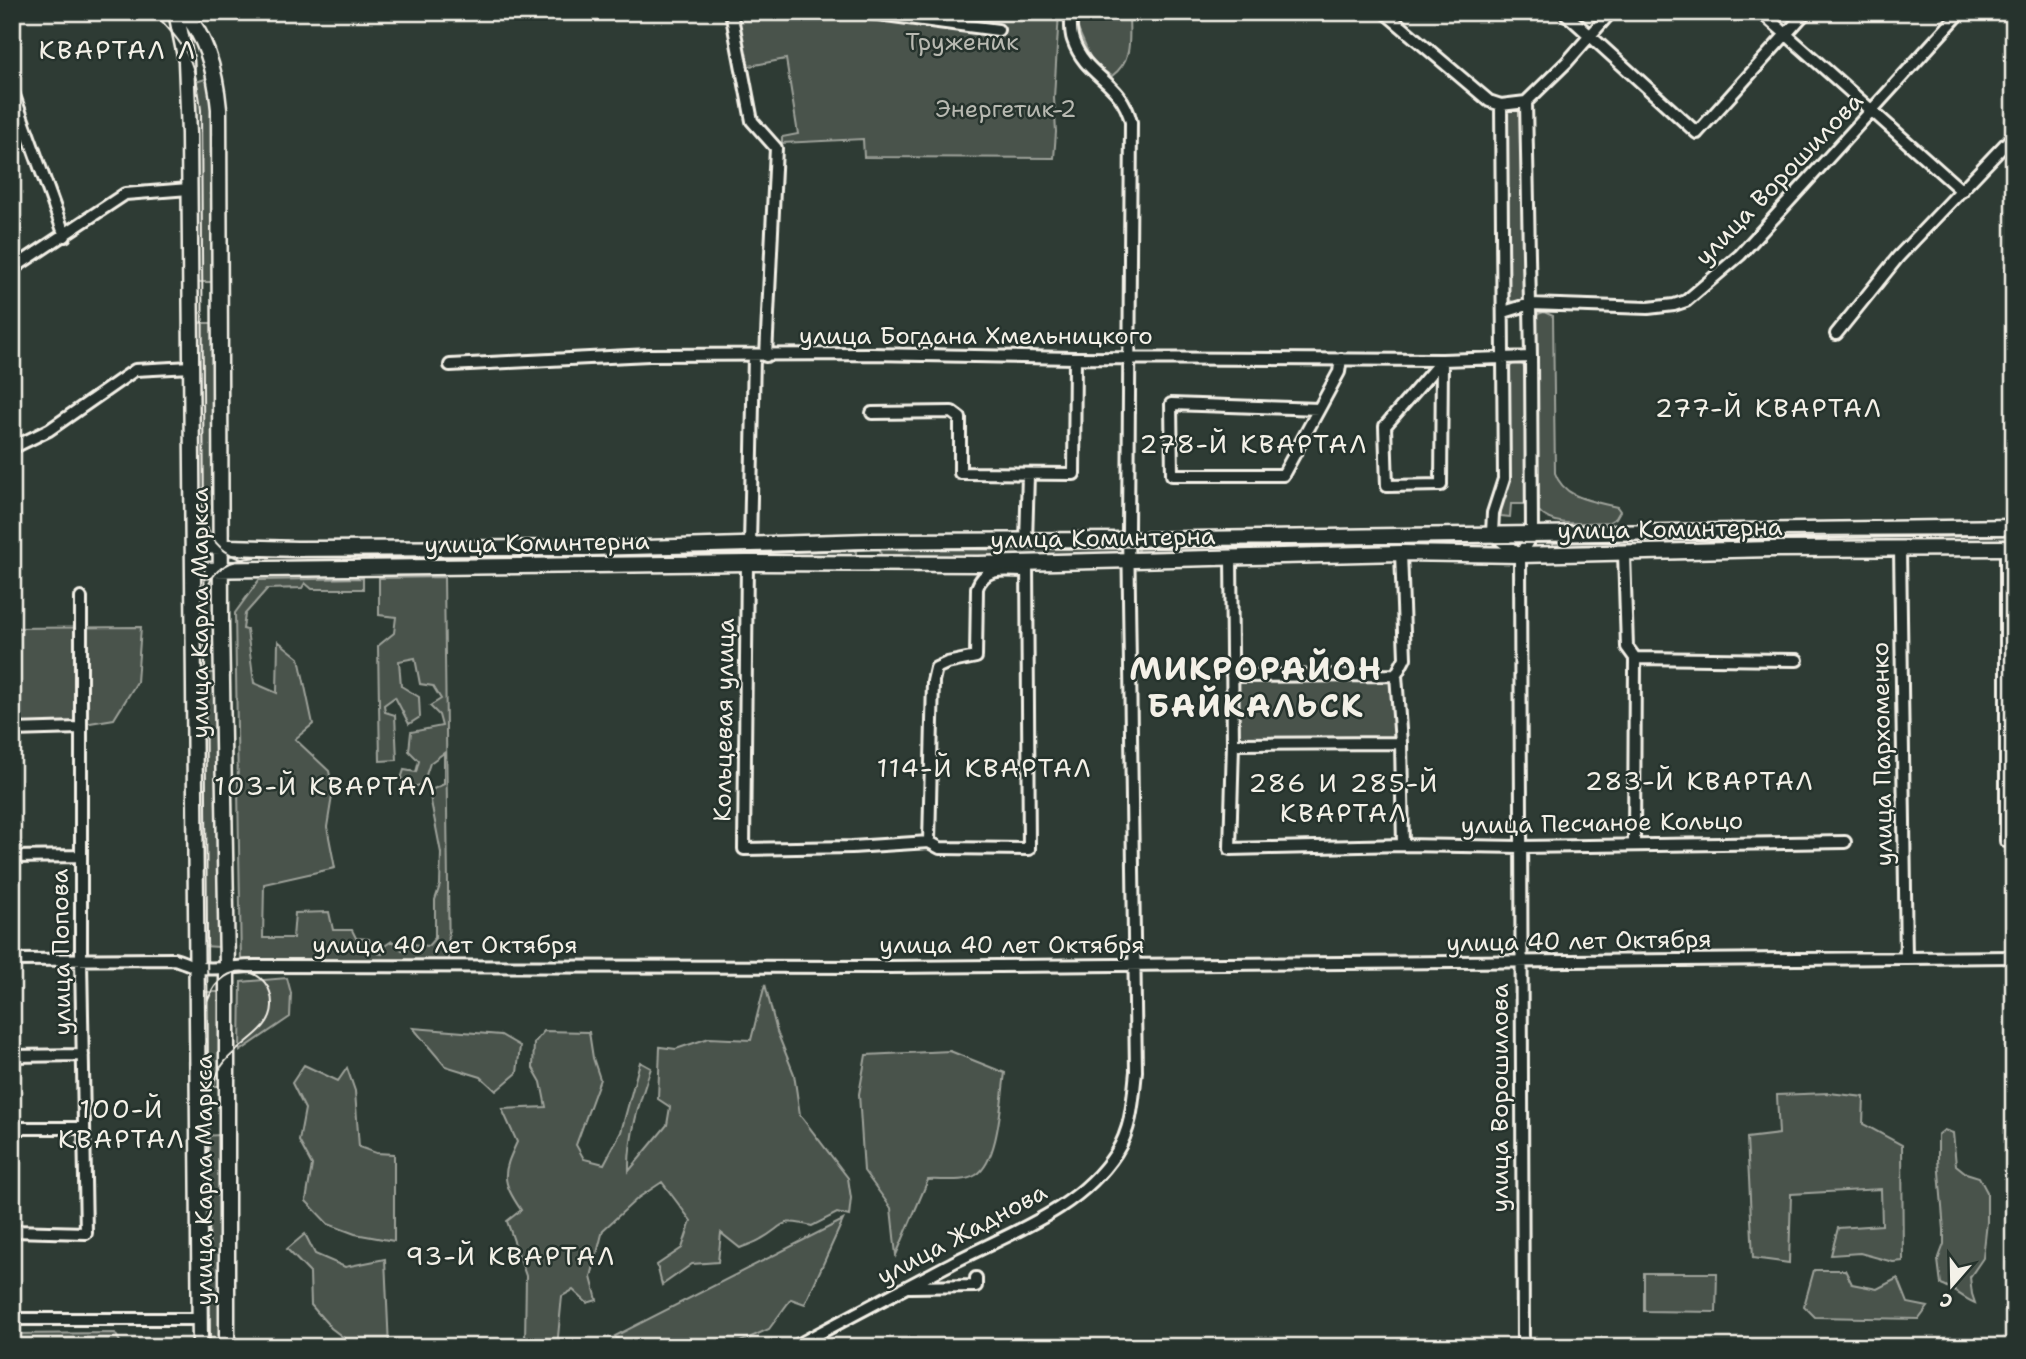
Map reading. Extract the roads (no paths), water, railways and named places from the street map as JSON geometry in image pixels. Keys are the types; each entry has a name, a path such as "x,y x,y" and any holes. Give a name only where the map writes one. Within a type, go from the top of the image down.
{"street":[{"name":"улица Карла Маркса","path":"176,12 186,61 188,103 200,1347"},
{"name":"улица Карла Маркса","path":"184,12 205,45 216,87 220,199 227,967 227,1347"},
{"path":"732,12 752,121 776,148 766,356"},
{"path":"863,12 998,30"},
{"name":"улица Жаднова","path":"794,1347 1060,1207 1084,1188 1116,1153 1128,1128 1136,1071 1128,540 1131,122 1116,90 1090,69 1079,53 1072,38 1071,12"},
{"path":"1384,12 1489,102 1501,104 1526,102 1611,12"},
{"path":"1564,12 1697,133 1805,12"},
{"path":"1761,12 1962,191"},
{"name":"улица Ворошилова","path":"1504,312 1530,304 1648,307 1686,301 1740,255 1874,111 1961,12"},
{"path":"188,103 190,86 196,76 209,77 216,87"},
{"path":"12,90 65,236"},
{"path":"1501,104 1504,479 1493,513 1492,534 1520,555 1532,534 1526,102"},
{"path":"1836,334 1898,257 2014,135"},
{"path":"12,269 125,194 189,190"},
{"name":"улица Богдана Хмельницкого","path":"450,365 649,355 871,354 1443,360 1531,357"},
{"path":"750,545 754,356"},
{"path":"872,413 952,412 960,418 960,473 1074,474 1075,358"},
{"path":"1319,409 1171,404 1172,475 1283,475 1319,409 1339,372 1341,359"},
{"path":"1443,360 1441,485 1387,486 1385,426 1443,360"},
{"path":"12,448 49,430 135,370 191,368"},
{"path":"1026,541 1028,475"},
{"name":"улица Коминтерна","path":"194,546 460,549 870,541 1128,540 2014,527"},
{"path":"1773,529 1773,549"},
{"path":"2010,548 2010,739 2006,841 2014,841"},
{"name":"улица Коминтерна","path":"194,570 747,563 1027,567 1129,560 1401,553 1520,555 1773,549 2010,548"},
{"name":"улица Пархоменко","path":"1900,549 1906,958"},
{"path":"1401,553 1405,659 1396,675 1401,743 1403,845"},
{"path":"1624,553 1627,647 1634,658 1633,844"},
{"name":"улица Ворошилова","path":"1520,555 1523,1347"},
{"name":"улица Песчаное Кольцо","path":"1231,558 1233,744 1230,849 1845,842"},
{"name":"Кольцевая улица","path":"747,563 744,849 929,842 940,848 1029,849 1027,567"},
{"path":"929,842 933,681 936,668 976,657 977,587 981,578 990,571 1027,567"},
{"name":"улица Попова","path":"12,1231 86,1233 81,960 81,598"},
{"path":"1634,658 1797,660"},
{"path":"1232,676 1396,675"},
{"path":"12,730 80,728"},
{"path":"1233,744 1401,743"},
{"path":"12,857 81,856"},
{"name":"улица 40 лет Октября","path":"12,960 174,958 189,962 197,968 1521,963 2014,957"},
{"path":"12,1056 83,1055"},
{"path":"12,1128 84,1128"},
{"path":"908,1287 976,1286 976,1278"},
{"path":"12,1319 200,1319"}],"tram line":[{"path":"154,12 188,56 196,78 201,110 210,1347"},
{"path":"206,524 221,547 245,560"},
{"path":"205,599 211,580 222,568 238,560 258,557 588,556 874,549 1613,542 1756,536 2014,535"},
{"path":"208,1000 215,986 225,977 236,972 246,972 265,982 272,1006 263,1027 225,1062 213,1087"}],"district":[{"name":"КВАРТАЛ Л","path":"118,50"},
{"name":"277-Й КВАРТАЛ","path":"1769,408"},
{"name":"278-Й КВАРТАЛ","path":"1254,444"},
{"name":"МИКРОРАЙОН БАЙКАЛЬСК","path":"1256,688"},
{"name":"114-Й КВАРТАЛ","path":"985,768"},
{"name":"283-Й КВАРТАЛ","path":"1700,781"},
{"name":"103-Й КВАРТАЛ","path":"326,786"},
{"name":"286 И 285-Й КВАРТАЛ","path":"1344,798"},
{"name":"100-Й КВАРТАЛ","path":"122,1124"},
{"name":"93-Й КВАРТАЛ","path":"511,1256"}],"park label":[{"name":"Труженик","path":"962,42"},
{"name":"Энергетик-2","path":"1006,109"}]}
